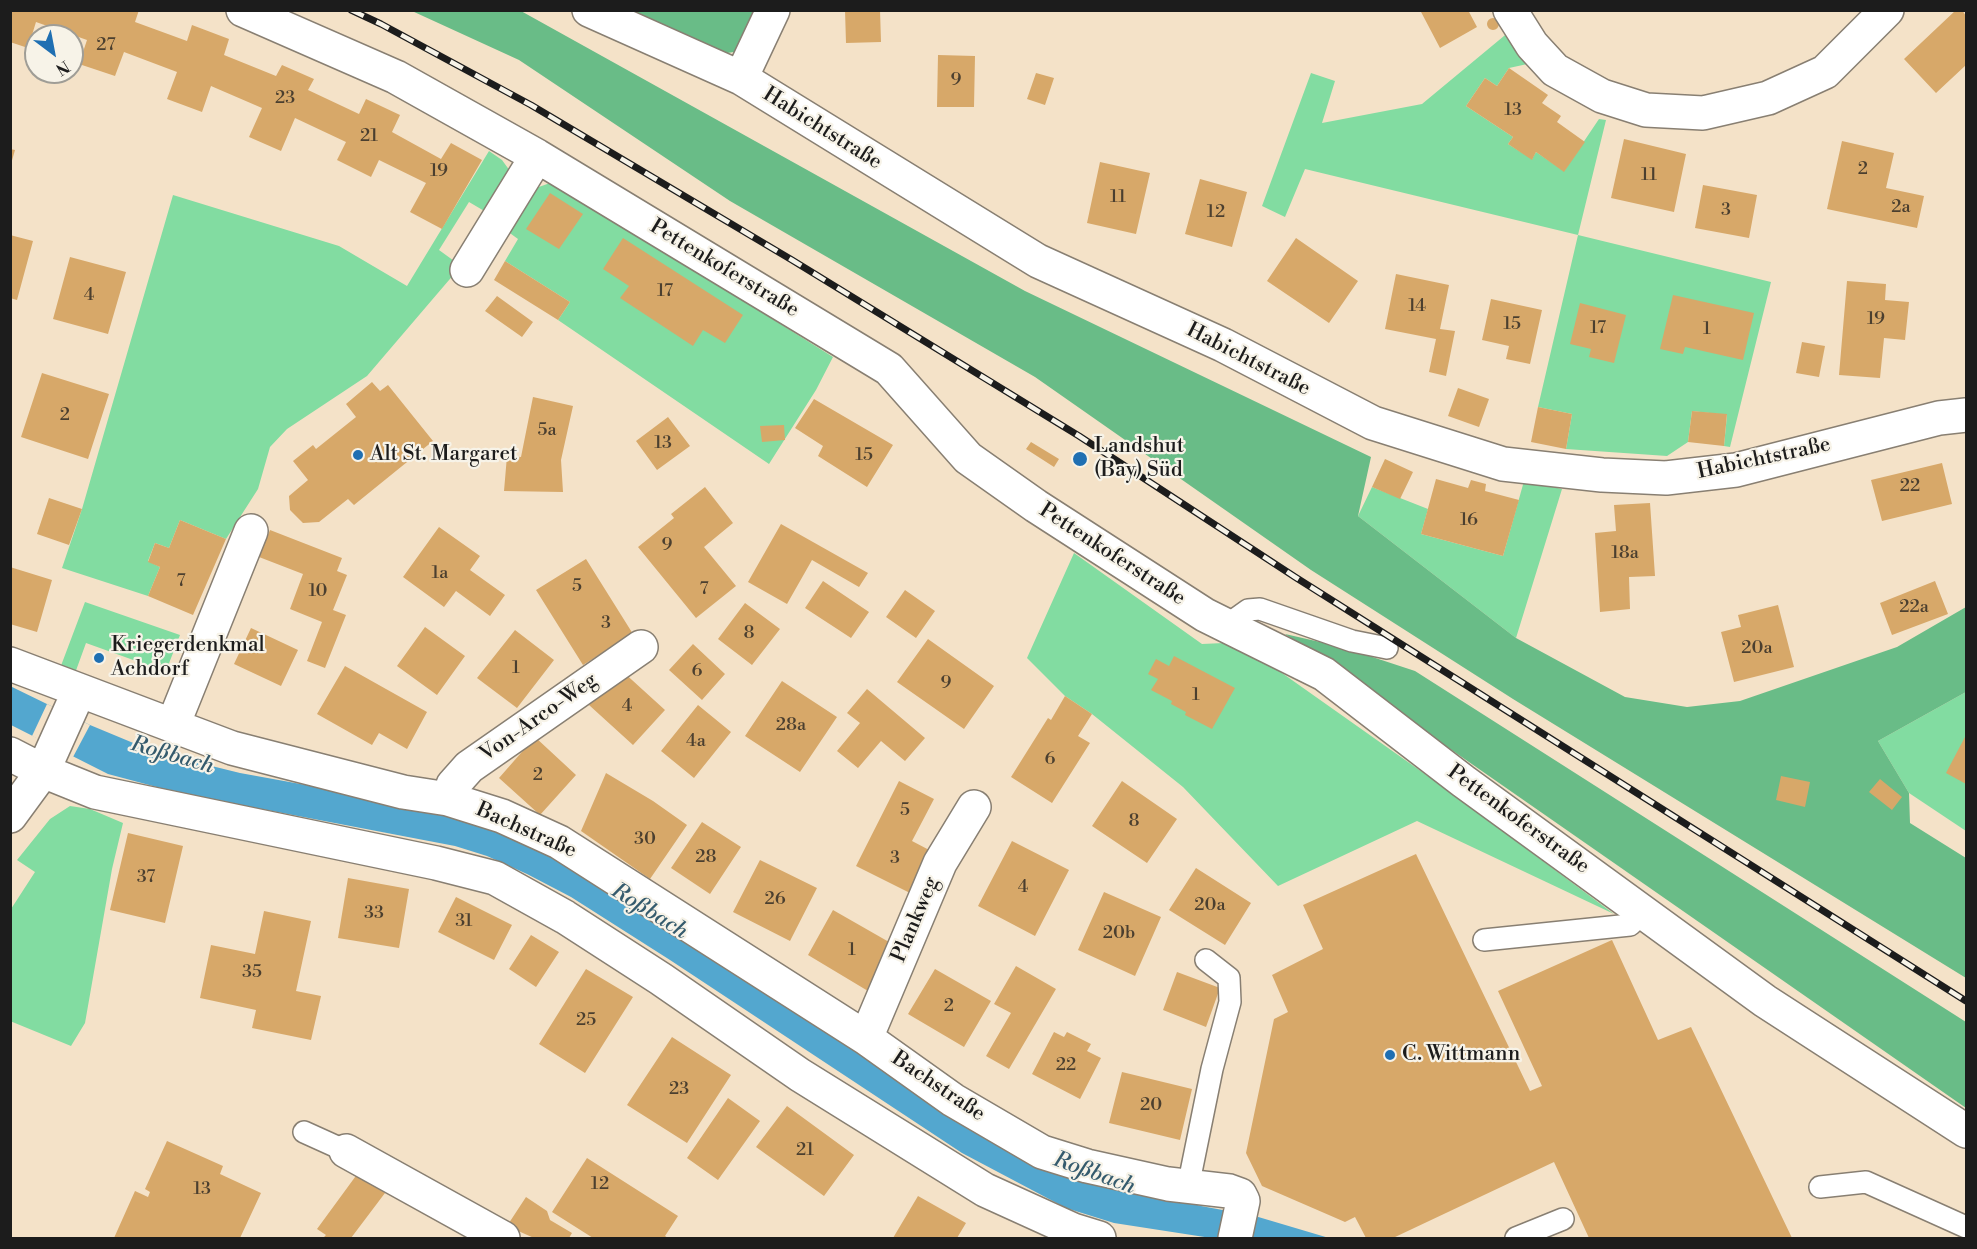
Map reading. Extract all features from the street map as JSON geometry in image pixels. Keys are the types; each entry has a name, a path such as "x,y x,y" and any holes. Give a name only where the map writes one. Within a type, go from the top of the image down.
{"street":[{"name":"Pettenkoferstraße","path":"243,10 396,77 537,156 889,369 968,458 1036,506 1205,615 1324,674 1463,781 1765,1001 1966,1131"},
{"name":"Habichtstraße","path":"589,10 741,78 1038,261 1223,345 1373,423 1503,464 1602,475 1666,478 1736,470 1939,418 1966,415"},
{"path":"741,78 773,10"},
{"path":"1510,10 1532,45 1555,70 1602,96 1646,110 1703,113 1768,98 1825,72 1887,10"},
{"path":"467,270 537,156"},
{"path":"173,725 251,531"},
{"name":"Von-Arco-Weg","path":"448,799 453,785 469,767 640,647"},
{"name":"Bachstraße","path":"10,664 74,703 173,725 232,748 403,792 448,799 501,816 559,842 866,1038 954,1100 1042,1152 1087,1166 1188,1187 1229,1191 1240,1195 1243,1201 1237,1226"},
{"path":"10,816 48,759 74,703"},
{"path":"10,754 48,759 95,792 436,863 495,878 565,917 661,979 800,1075 965,1178 1028,1211 1099,1239"},
{"name":"Plankweg","path":"866,1038 940,863 974,807"},
{"path":"346,1151 503,1239"}],"lane":[{"path":"1227,626 1248,610 1260,609 1352,641 1387,648"},
{"path":"1484,940 1630,925 1644,912"},
{"path":"1188,1187 1212,1069 1230,1002 1229,978 1206,960"},
{"path":"304,1132 346,1151"},
{"path":"1820,1187 1866,1182 1966,1227"},
{"path":"1516,1239 1563,1219"}],"green space":[{"path":"412,11 521,11 1025,291 1371,457 1358,516 1516,638 1625,697 1687,707 1740,701 1897,647 1966,607 1966,692 1878,741 1909,793 1910,823 1966,858 1966,978 1513,699 1311,570 1035,377 730,201 519,60"},
{"path":"631,11 772,11 754,34 734,52 714,55"},
{"path":"1510,31 1532,63 1509,68 1497,86 1485,78 1466,106 1513,137 1508,144 1532,159 1536,152 1564,171 1599,119 1606,120 1578,235 1305,169 1285,217 1262,206 1311,73 1335,81 1322,123 1422,104"},
{"path":"489,151 502,160 510,171 486,212 469,202 439,250 461,266 367,376 287,429 270,447 258,489 226,539 180,520 169,548 155,543 148,561 160,567 148,596 62,568 82,509 173,195 339,246 407,286"},
{"path":"550,183 557,184 833,357 816,390 769,464 558,320 570,302 505,261 518,239 507,231 536,188"},
{"path":"1578,235 1771,282 1730,447 1724,446 1727,415 1692,411 1688,442 1667,456 1566,449 1572,414 1538,407"},
{"path":"1524,481 1562,489 1516,638 1358,516 1372,487 1428,509 1421,534 1503,556"},
{"path":"1074,553 1202,644 1224,643 1265,661 1449,791 1614,914 1417,821 1278,886 1183,787 1092,714 1065,696 1027,658"},
{"path":"85,602 180,635 166,671 159,669 161,663 153,660 150,666 86,643 74,676 59,671"},
{"path":"1285,634 1342,647 1415,671 1966,1022 1966,1108"},
{"path":"1966,692 1966,831 1909,793 1878,741"},
{"path":"70,806 90,809 123,823 112,869 85,1023 71,1046 10,1021 11,909 35,872 17,860 50,819"}],"water":[{"name":"Roßbach","path":"10,686 90,725 155,752 240,773 460,813 530,839 942,1102 1171,1197 1201,1206 1255,1216 1329,1238 1211,1238 1114,1223 1066,1208 962,1153 670,960 571,897 527,874 487,856 455,846 183,794 108,774 11,725"}],"pier":[{"path":"47,704 90,725 73,757 32,736"}],"building":[{"path":"10,10 139,10 135,22 187,41 192,25 229,39 224,55 276,76 282,65 314,79 308,90 359,114 366,99 400,115 392,132 441,159 451,143 482,160 442,229 410,212 426,183 379,160 371,177 337,160 346,142 295,118 281,151 249,137 262,108 211,86 202,112 167,99 177,72 124,52 115,76 84,66 84,49 87,40 84,39 84,24 36,22 35,24 24,24 24,47 10,42"},
{"path":"845,10 880,10 881,42 846,43"},
{"path":"1420,10 1468,10 1477,27 1440,48"},
{"path":"1956,10 1962,10 1966,16 1966,65 1936,93 1904,59"},
{"path":"1493,18 1499,24 1493,30 1487,24"},
{"path":"938,55 975,56 974,107 937,107"},
{"path":"1509,68 1548,95 1542,103 1561,116 1557,122 1585,142 1564,172 1536,152 1532,160 1508,144 1513,137 1466,106 1485,78 1497,86"},
{"path":"1036,73 1054,78 1045,105 1027,99"},
{"path":"1624,139 1686,154 1674,212 1611,198"},
{"path":"1842,141 1894,153 1886,188 1924,196 1917,228 1827,209"},
{"path":"10,149 15,150 11,164 10,164"},
{"path":"1100,162 1150,173 1136,234 1087,223"},
{"path":"1200,179 1247,192 1232,247 1185,234"},
{"path":"1703,185 1757,195 1749,238 1695,228"},
{"path":"550,193 583,214 559,249 526,229"},
{"path":"10,235 33,241 17,300 10,298"},
{"path":"623,238 743,315 725,343 703,330 693,346 620,298 629,286 603,269"},
{"path":"1296,238 1358,281 1329,323 1267,281"},
{"path":"70,257 126,272 108,334 53,319"},
{"path":"505,261 570,302 558,320 494,280"},
{"path":"1396,274 1449,285 1440,329 1455,331 1446,376 1429,372 1436,339 1385,329"},
{"path":"1847,281 1886,284 1885,300 1909,302 1905,340 1884,338 1880,378 1839,375"},
{"path":"1673,295 1754,313 1743,360 1685,347 1683,354 1660,349"},
{"path":"497,296 533,322 522,337 485,311"},
{"path":"1491,299 1542,310 1530,364 1506,359 1509,346 1482,340"},
{"path":"1580,303 1626,315 1614,363 1589,357 1591,349 1570,344"},
{"path":"1802,342 1825,346 1819,377 1796,373"},
{"path":"42,373 109,394 88,459 21,437"},
{"name":"Alt St. Margaret","path":"372,382 380,391 388,385 433,441 354,505 348,499 319,522 303,523 290,510 289,496 308,480 293,461 313,445 316,449 356,417 346,404"},
{"path":"1458,388 1489,399 1479,427 1448,416"},
{"path":"533,397 573,406 561,460 563,492 504,491 507,456 521,457"},
{"path":"814,399 893,445 867,487 818,456 823,446 795,428"},
{"path":"1538,407 1572,414 1566,449 1531,442"},
{"path":"1692,411 1727,414 1724,446 1688,442"},
{"path":"668,417 690,446 657,470 636,441"},
{"path":"784,425 785,440 762,442 760,426"},
{"path":"1031,442 1059,459 1054,467 1026,449"},
{"path":"1385,459 1413,472 1400,499 1372,487"},
{"path":"1942,463 1952,504 1882,521 1871,480"},
{"path":"1436,479 1468,488 1471,480 1486,484 1485,491 1519,500 1503,556 1421,534"},
{"path":"705,487 733,523 704,547 736,586 696,618 638,547 674,518 671,514"},
{"path":"49,498 82,509 69,545 37,534"},
{"path":"1650,503 1655,576 1629,577 1630,609 1600,612 1595,533 1616,531 1614,505"},
{"path":"180,520 226,539 193,615 148,596 160,567 148,562 155,543 169,548"},
{"path":"781,524 868,573 859,587 812,560 787,604 748,582"},
{"path":"439,527 480,556 470,570 505,595 490,616 456,591 444,607 403,577"},
{"path":"270,530 342,558 337,571 347,575 333,610 346,615 325,668 307,661 322,622 290,609 303,574 259,557"},
{"path":"586,559 633,634 583,665 536,590"},
{"path":"10,567 52,580 37,632 10,624"},
{"path":"823,581 869,612 851,638 805,608"},
{"path":"1935,581 1948,614 1892,635 1880,603"},
{"path":"905,590 935,611 916,638 886,617"},
{"path":"745,603 780,629 752,665 718,639"},
{"path":"1778,605 1794,667 1734,682 1721,632 1741,627 1738,615"},
{"path":"425,627 465,656 437,695 397,666"},
{"path":"251,628 298,650 281,686 234,664"},
{"path":"515,630 554,660 517,708 477,678"},
{"path":"928,639 994,686 964,729 897,682"},
{"path":"693,644 725,674 702,700 669,670"},
{"path":"1174,656 1235,688 1212,729 1185,715 1186,712 1171,704 1172,701 1151,690 1158,679 1148,674 1156,659 1169,666"},
{"path":"345,666 427,712 407,749 379,733 372,745 317,714"},
{"path":"621,670 665,710 633,745 589,705"},
{"path":"782,681 837,717 800,772 745,736"},
{"path":"867,689 925,738 905,761 881,741 858,768 837,751 860,723 847,713"},
{"path":"1065,696 1092,714 1078,736 1090,743 1052,803 1011,777 1048,718 1051,720"},
{"path":"698,705 731,732 694,778 661,751"},
{"path":"1966,735 1966,784 1946,773"},
{"path":"535,737 576,775 540,815 499,778"},
{"path":"606,773 653,801 687,825 650,879 581,831"},
{"path":"1781,776 1810,782 1805,807 1776,800"},
{"path":"1880,779 1902,797 1892,810 1869,792"},
{"path":"899,781 934,799 912,841 933,852 912,894 856,866"},
{"path":"1122,781 1177,819 1147,863 1092,826"},
{"path":"702,822 741,847 710,894 671,868"},
{"path":"128,833 183,846 165,923 110,910"},
{"path":"1012,841 1069,870 1035,936 978,906"},
{"path":"1416,854 1530,1091 1542,1086 1498,991 1612,940 1658,1040 1691,1027 1792,1238 1589,1238 1554,1162 1393,1238 1366,1238 1355,1217 1345,1222 1262,1186 1246,1153 1274,1019 1288,1012 1272,975 1323,949 1303,905"},
{"path":"760,860 817,888 790,941 733,912"},
{"path":"1196,868 1251,903 1225,945 1169,910"},
{"path":"348,878 409,889 399,948 338,938"},
{"path":"1104,892 1161,917 1135,976 1078,950"},
{"path":"456,897 512,925 494,960 438,932"},
{"path":"833,910 896,946 868,991 808,955"},
{"path":"264,911 311,921 296,991 321,996 311,1040 252,1028 256,1010 200,998 211,945 255,954"},
{"path":"531,935 559,952 536,987 509,969"},
{"path":"1016,966 1056,989 1009,1069 986,1056 1011,1013 994,1004"},
{"path":"586,969 633,997 585,1073 539,1044"},
{"path":"935,969 991,1001 964,1047 908,1014"},
{"path":"1177,972 1220,988 1206,1027 1163,1010"},
{"path":"1054,1032 1064,1037 1067,1032 1091,1044 1087,1051 1101,1058 1080,1099 1032,1074"},
{"path":"672,1037 731,1075 687,1143 627,1105"},
{"path":"1122,1072 1192,1089 1180,1140 1109,1123"},
{"path":"728,1098 760,1121 718,1180 687,1158"},
{"path":"787,1106 854,1155 824,1196 756,1147"},
{"path":"167,1141 223,1166 220,1174 261,1193 240,1238 114,1238 135,1191 148,1197 150,1192 145,1189"},
{"path":"587,1158 678,1216 665,1236 668,1238 593,1238 552,1212"},
{"path":"358,1173 385,1193 351,1238 323,1238 326,1235 317,1229"},
{"path":"918,1196 966,1223 957,1238 893,1238"},
{"path":"526,1197 547,1211 550,1220 572,1233 569,1238 534,1238 507,1226"}],"railway":[{"path":"351,10 531,105 792,260 1079,436 1295,577 1966,1001"}],"place":[{"name":"Alt St. Margaret","path":"358,455"},
{"name":"Landshut (Bay) Süd","path":"1080,459"},
{"name":"Kriegerdenkmal Achdorf","path":"99,658"},
{"name":"C. Wittmann","path":"1390,1055"}]}
